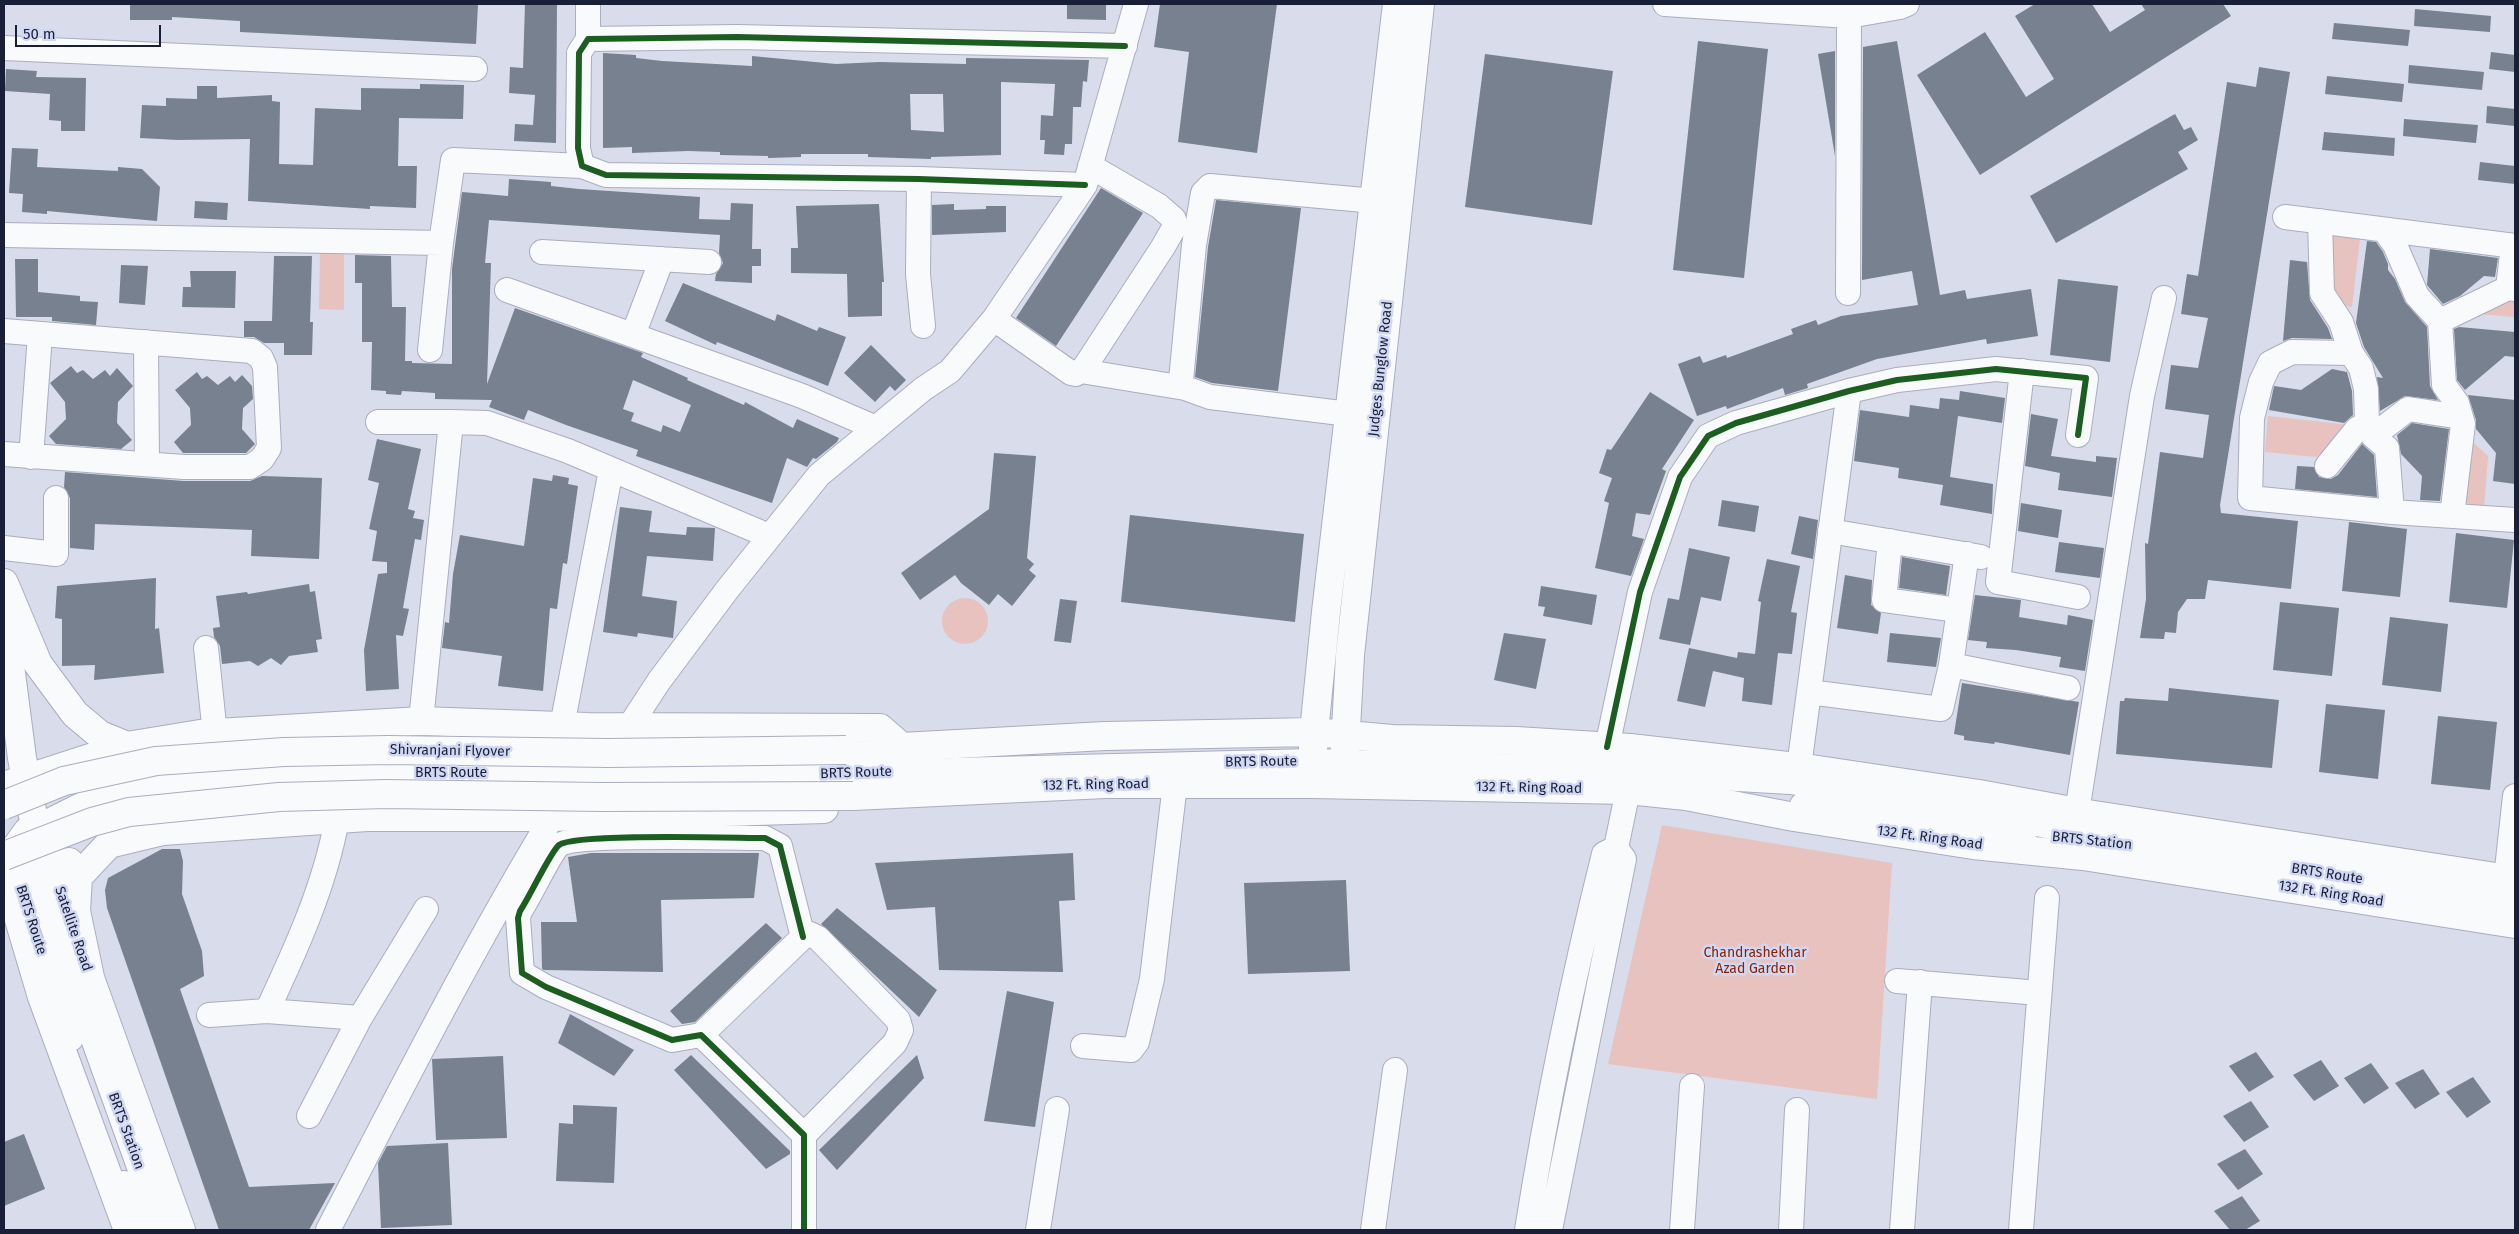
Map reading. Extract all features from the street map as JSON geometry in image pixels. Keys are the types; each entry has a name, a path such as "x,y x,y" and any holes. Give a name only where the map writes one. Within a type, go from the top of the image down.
{"main road":[{"name":"Judges Bunglow Road","path":"1312,772 1314,732 1349,414 1398,4"},
{"name":"Judges Bunglow Road","path":"1344,774 1344,734 1351,645 1420,4"},
{"path":"4,583 38,664 75,714 100,735 127,746"},
{"name":"Satellite Road","path":"4,619 22,758 16,782 43,829 20,877 42,997 128,1230"},
{"path":"16,782 37,777 127,746 215,734 421,721 629,728 880,728 903,748 1105,736 1314,732 1392,739 1516,741 1692,754 1800,767 2510,879"},
{"name":"Shivranjani Flyover","path":"4,804 64,781 156,761 274,753 388,750 608,753 903,748"},
{"name":"132 Ft. Ring Road","path":"880,794 1105,784 1175,784 1312,772 1628,790 1686,796 1794,817 1964,844 2102,859 2515,924"},
{"path":"4,856 92,822 129,812 279,797 386,794 602,797 853,796 880,794"},
{"path":"20,877 109,844 162,831 337,819 552,817 846,808 880,794"},
{"path":"91,982 76,911 78,878 109,844"},
{"name":"Satellite Road","path":"20,877 91,982 181,1230"},
{"path":"4,913 12,920 42,997"}],"street":[{"path":"582,166 578,148 579,53 588,39 588,4"},
{"path":"629,728 659,681 769,536 819,475 923,389 950,371 994,319 1088,176 1136,4"},
{"path":"1665,4 1849,16 1902,5"},
{"path":"1848,292 1849,16"},
{"path":"588,39 737,38 1125,46"},
{"path":"4,48 475,70"},
{"path":"430,350 441,243 453,160 582,166 606,175 919,179 1088,176 1159,206 1174,219 1186,226"},
{"path":"919,179 918,274 923,326"},
{"path":"994,319 1071,373 1076,374 1081,371 1122,311 1186,226 1203,193 1210,186 1375,201"},
{"path":"2285,217 2514,246 2512,288 2440,321"},
{"path":"2320,221 2322,292 2341,322 2351,353 2361,368 2366,389 2370,430 2387,448 2392,512"},
{"path":"1185,388 1181,380 1186,226"},
{"path":"2384,230 2395,245 2417,296 2440,321 2444,385 2457,403 2463,424 2452,516"},
{"path":"4,235 441,243"},
{"path":"542,252 710,262"},
{"path":"633,335 662,259"},
{"path":"508,290 802,396 876,428"},
{"path":"2077,812 2142,396 2164,298"},
{"path":"4,331 252,351 261,358 265,367 269,448 262,459 250,467 184,467 4,454"},
{"path":"31,457 40,335"},
{"path":"146,342 147,463"},
{"path":"2351,353 2292,352 2270,363 2261,382 2252,418 2250,498 2392,512 2515,520"},
{"path":"1607,748 1640,592 1680,477 1708,436 1736,423 1849,391 1907,378 1996,369 2086,378 2078,435"},
{"path":"1081,371 1185,388 1210,397 1349,414"},
{"path":"2022,371 1998,582 2078,597"},
{"path":"1800,767 1849,391"},
{"path":"2326,466 2357,429 2370,430 2408,409 2461,417"},
{"path":"378,422 487,423 568,451 769,536"},
{"path":"421,721 451,422"},
{"path":"562,726 611,470"},
{"path":"4,548 56,554 56,498"},
{"path":"1830,531 2000,561"},
{"path":"1890,541 1884,600 1958,610"},
{"path":"1809,692 1942,709 1951,666 1967,554"},
{"path":"206,648 215,734"},
{"path":"1951,666 2068,688"},
{"name":"BRTS Station","path":"1344,774 1528,768 1790,782 1972,810 2139,846"},
{"name":"BRTS Route","path":"81,1036 20,877 13,848 26,830 43,829 94,798 150,787 237,778 387,772 798,774 1312,772"},
{"path":"1083,1046 1131,1050 1137,1042 1152,979 1175,784"},
{"path":"1616,848 1628,790"},
{"path":"2510,879 2515,796"},
{"path":"328,1230 461,977 513,882 552,817"},
{"path":"267,1011 300,940 331,854 337,819"},
{"path":"803,937 780,846 772,840 765,838 625,838 559,844 520,911 518,918 522,973 546,987 672,1040 701,1035 803,937 810,934 818,938 898,1020 901,1030 895,1043 804,1135 804,1230"},
{"name":"BRTS Route","path":"2139,846 2432,890 2515,905"},
{"path":"1527,1230 1540,1149 1588,916 1604,854 1616,848"},
{"path":"1550,1230 1624,858 1616,848"},
{"path":"2021,1230 2047,898"},
{"path":"309,1116 360,1018 426,910"},
{"path":"1897,981 2039,993"},
{"path":"1902,1230 1920,982"},
{"path":"209,1015 267,1011 360,1018"},
{"path":"701,1035 804,1135"},
{"name":"BRTS Station","path":"81,1036 144,1230"},
{"name":"BRTS Station","path":"81,1036 148,1192 160,1230"},
{"path":"1373,1230 1395,1070"},
{"path":"1682,1230 1692,1086"},
{"path":"1038,1230 1057,1109"},
{"path":"1791,1230 1797,1110"}],"green space":[{"path":"2328,235 2360,239 2352,307 2343,306 2323,272"},
{"path":"320,252 344,253 344,310 319,309"},
{"path":"2515,293 2515,317 2465,313"},
{"path":"2268,416 2351,425 2350,431 2316,457 2265,452"},
{"path":"2465,435 2488,456 2484,509 2462,507"},
{"path":"965,598 978,602 984,608 988,621 984,634 978,640 965,644 952,640 946,634 942,621 946,608 952,602"},
{"name":"Chandrashekhar Azad Garden","path":"1662,825 1892,863 1877,1099 1608,1064"}],"building":[{"path":"130,4 478,4 476,44 240,32 240,21 172,17 172,20 130,20"},
{"path":"525,4 557,4 556,143 514,141 515,124 533,125 535,95 509,93 510,67 523,68"},
{"path":"1067,4 1106,4 1106,20 1067,19"},
{"path":"1160,4 1277,4 1257,153 1178,142 1189,52 1154,47"},
{"path":"2035,4 2092,4 2110,32 2145,10 2141,4 2223,4 2231,16 1980,175 1917,75 1985,32 2026,97 2054,79 2015,16"},
{"path":"2415,9 2491,16 2490,32 2414,26"},
{"path":"2334,23 2410,30 2408,46 2332,39"},
{"path":"1698,41 1768,49 1744,278 1673,270"},
{"path":"1897,41 1940,295 1965,290 1967,299 2031,289 2038,336 1987,344 1986,339 1877,359 1807,384 1808,388 1785,395 1783,388 1727,409 1726,406 1697,416 1678,364 1700,356 1703,363 1726,355 1727,358 1793,334 1791,329 1816,320 1818,325 1841,316 1918,305 1912,271 1862,280 1863,47"},
{"path":"1835,51 1835,156 1818,54"},
{"path":"2491,52 2515,55 2515,72 2489,69"},
{"path":"603,53 636,55 636,58 662,61 752,66 752,56 836,64 879,62 966,64 966,58 1089,60 1087,82 1083,81 1081,107 1073,107 1072,144 1065,144 1064,155 1044,154 1045,140 1040,140 1041,115 1053,116 1055,84 1001,82 1001,155 931,157 931,159 868,157 868,154 801,154 801,157 768,158 768,156 720,155 720,152 632,153 632,147 603,148","holes":["910,94 943,94 944,132 911,130"]},
{"path":"1485,54 1613,71 1592,225 1465,207"},
{"path":"2409,65 2484,72 2482,90 2408,83"},
{"path":"2259,67 2290,72 2220,505 2221,513 2298,521 2291,589 2208,580 2205,599 2187,599 2178,612 2176,633 2165,632 2164,639 2140,638 2146,599 2145,543 2148,544 2160,452 2203,458 2209,415 2165,409 2171,365 2198,368 2208,318 2181,314 2187,274 2198,276 2227,82 2256,87"},
{"path":"6,69 37,71 36,77 86,78 85,131 61,131 61,121 49,120 50,94 5,91"},
{"path":"2327,76 2404,84 2402,102 2325,94"},
{"path":"420,84 464,85 463,119 399,118 398,166 417,166 416,208 370,206 370,209 248,201 250,139 178,140 140,138 142,105 166,106 166,98 197,99 197,86 217,86 217,98 272,95 272,101 280,102 279,164 313,165 315,108 361,110 361,88 420,89"},
{"path":"2487,106 2515,109 2515,126 2486,123"},
{"path":"2175,114 2184,130 2191,127 2198,140 2178,152 2188,169 2056,243 2030,196"},
{"path":"2404,119 2478,125 2476,143 2403,136"},
{"path":"2324,132 2395,138 2394,156 2322,150"},
{"path":"12,148 38,149 37,167 118,171 118,167 142,169 160,187 157,221 47,211 47,214 22,212 23,194 9,193"},
{"path":"2480,162 2515,166 2515,184 2478,180"},
{"path":"509,179 551,182 551,186 579,189 700,197 699,219 730,220 731,203 753,204 752,249 761,249 761,266 752,266 752,283 715,281 716,274 723,263 719,253 720,235 489,220 485,263 491,263 487,384 515,308 643,353 641,357 688,378 687,380 744,405 745,402 793,428 797,419 839,438 837,442 816,459 813,458 807,467 787,458 772,503 636,456 638,450 528,410 524,420 489,407 492,400 435,399 435,393 402,391 401,395 371,390 372,342 362,342 362,283 355,283 355,255 391,256 392,307 406,307 405,361 412,361 412,363 452,364 452,269 462,192 508,196","holes":["633,380 691,405 680,432 663,425 661,432 631,421 634,413 623,409"]},
{"path":"1101,188 1143,213 1056,346 1016,318"},
{"path":"1216,200 1301,208 1278,391 1212,383 1195,377 1208,247"},
{"path":"195,201 228,203 227,220 194,218"},
{"path":"879,204 884,282 882,282 882,316 848,317 847,274 791,273 791,248 798,248 796,206"},
{"path":"954,204 954,210 986,209 986,206 1006,206 1006,232 932,235 932,205"},
{"path":"2367,241 2376,242 2383,252 2388,264 2388,270 2395,279 2405,302 2427,327 2430,386 2438,400 2405,396 2380,411 2377,377 2383,378 2364,347 2356,323"},
{"path":"2430,249 2498,258 2495,277 2484,276 2460,296 2443,304 2427,285"},
{"path":"274,256 312,256 310,322 313,322 312,355 284,355 284,343 264,343 254,337 244,337 244,321 272,321"},
{"path":"15,259 38,259 38,292 80,296 80,301 98,302 96,325 52,321 52,317 16,317"},
{"path":"2290,260 2307,262 2310,300 2328,328 2332,339 2292,338 2283,341"},
{"path":"121,265 148,266 145,305 119,303"},
{"path":"190,271 236,271 235,308 182,307 183,287 191,287"},
{"path":"2058,279 2118,286 2110,362 2050,355"},
{"path":"683,283 775,321 777,314 817,331 819,327 846,337 828,386 717,342 716,345 665,321"},
{"path":"2459,327 2515,332 2515,357 2505,356 2465,390 2457,380 2454,329"},
{"path":"871,345 906,380 895,391 890,386 875,402 844,373"},
{"path":"71,366 77,373 83,370 93,379 105,370 110,376 117,368 133,386 118,402 117,423 132,440 121,449 56,444 49,436 66,419 65,402 50,383"},
{"path":"2332,369 2347,372 2352,391 2353,415 2344,423 2269,410 2274,386 2301,390"},
{"path":"197,372 202,379 207,376 218,385 230,376 235,382 242,375 252,386 253,399 243,408 242,429 255,444 246,453 183,453 174,442 191,425 190,408 175,390"},
{"path":"1960,391 2005,398 2002,423 1958,416 1950,477 1993,484 1992,514 1940,505 1943,485 1898,478 1899,468 1854,461 1860,410 1909,417 1910,405 1939,409 1940,398 1959,400"},
{"path":"1650,392 1694,420 1662,469 1666,471 1650,515 1636,513 1632,536 1644,539 1631,576 1595,568 1609,503 1604,501 1612,478 1599,473 1607,449 1611,450"},
{"path":"2468,395 2515,400 2515,484 2493,481 2496,453 2476,429 2476,420"},
{"path":"2031,414 2058,419 2051,456 2096,462 2096,456 2117,458 2112,497 2058,490 2060,473 2025,466"},
{"path":"2412,423 2449,429 2440,501 2420,500 2422,476 2401,454 2397,435"},
{"path":"377,439 421,449 408,509 415,511 413,518 424,520 421,540 415,539 403,608 409,609 403,636 396,635 399,689 366,691 364,650 378,574 387,573 387,562 372,561 377,531 369,529 379,483 368,480"},
{"path":"2362,444 2374,455 2377,497 2295,489 2297,466 2314,467 2319,477 2331,479 2338,475"},
{"path":"994,453 1036,456 1027,558 1034,564 1029,570 1036,576 1012,606 998,594 989,605 961,583 955,575 920,600 901,573 989,509"},
{"path":"65,472 184,481 250,481 262,476 322,478 319,559 251,556 252,530 95,524 94,550 70,548 70,498 64,487"},
{"path":"553,475 569,478 568,484 578,486 567,564 563,563 557,609 550,608 543,691 498,686 502,656 442,648 445,622 449,623 453,574 460,535 524,546 533,478 552,481"},
{"path":"1722,500 1759,506 1755,532 1718,526"},
{"path":"2021,503 2062,510 2058,538 2018,531"},
{"path":"620,507 652,511 649,532 686,535 687,527 715,528 713,561 647,556 642,596 677,601 673,638 638,633 637,637 603,632"},
{"path":"1130,515 1304,534 1295,622 1121,602"},
{"path":"1799,516 1818,520 1813,559 1791,554"},
{"path":"2349,522 2407,529 2400,597 2342,591"},
{"path":"2456,533 2514,540 2507,608 2449,602"},
{"path":"2059,542 2104,548 2100,578 2055,572"},
{"path":"1689,548 1730,557 1721,601 1701,597 1690,645 1659,639 1668,598 1679,600"},
{"path":"1902,557 1950,566 1946,595 1899,588"},
{"path":"1767,559 1800,566 1791,612 1797,613 1792,654 1778,653 1772,705 1742,701 1744,678 1713,671 1705,707 1677,701 1689,648 1737,658 1738,652 1755,654 1761,602 1758,601"},
{"path":"1845,575 1872,580 1871,605 1881,613 1878,634 1837,628"},
{"path":"156,578 155,629 159,628 164,673 94,680 95,665 62,666 62,619 55,618 57,586"},
{"path":"309,584 310,592 315,591 322,639 316,640 318,652 289,656 281,665 271,658 258,666 250,661 222,664 220,646 214,637 213,628 220,627 216,596 247,592 248,594"},
{"path":"1541,586 1597,595 1592,625 1543,616 1545,607 1538,606"},
{"path":"1975,595 2021,600 2019,617 2067,625 2068,615 2093,620 2085,671 2059,667 2061,657 2016,650 1986,648 1987,642 1968,640"},
{"path":"1060,599 1077,601 1071,643 1054,641"},
{"path":"2280,602 2339,608 2332,676 2273,670"},
{"path":"2390,617 2448,624 2441,692 2382,685"},
{"path":"1504,633 1546,639 1536,689 1494,680"},
{"path":"1890,633 1941,638 1936,667 1887,662"},
{"path":"1962,683 2079,702 2070,755 1995,742 1994,744 1964,740 1964,736 1954,734"},
{"path":"2169,688 2279,700 2272,768 2116,754 2120,701 2124,701 2125,698 2168,701"},
{"path":"2326,704 2385,710 2378,779 2319,772"},
{"path":"2438,716 2497,722 2490,790 2431,784"},
{"path":"162,849 180,849 183,861 182,894 202,951 204,976 180,989 249,1187 335,1183 309,1230 219,1230 107,908 105,890 108,878"},
{"path":"591,853 759,853 754,898 661,900 663,972 544,970 542,969 541,922 577,922 568,857"},
{"path":"1073,853 1075,900 1059,901 1063,972 939,970 935,907 887,910 875,863"},
{"path":"1346,880 1350,971 1248,974 1244,883"},
{"path":"837,908 937,990 919,1017 821,924"},
{"path":"766,923 782,938 695,1022 682,1024 670,1011"},
{"path":"1007,991 1054,1002 1035,1127 984,1121"},
{"path":"570,1014 634,1050 614,1076 558,1043"},
{"path":"2256,1052 2274,1077 2249,1092 2229,1066"},
{"path":"691,1055 790,1151 790,1154 766,1169 674,1070"},
{"path":"917,1055 924,1078 837,1170 819,1150"},
{"path":"503,1056 507,1138 436,1140 432,1059"},
{"path":"2321,1060 2339,1086 2314,1101 2293,1075"},
{"path":"2371,1063 2389,1088 2364,1104 2344,1078"},
{"path":"2423,1069 2440,1094 2415,1109 2395,1083"},
{"path":"2473,1077 2491,1102 2467,1118 2446,1092"},
{"path":"2251,1101 2269,1127 2244,1142 2223,1116"},
{"path":"573,1105 617,1107 614,1183 556,1181 559,1123 573,1124"},
{"path":"24,1134 45,1189 4,1206 4,1142"},
{"path":"448,1143 452,1225 381,1228 378,1163 387,1146"},
{"path":"2245,1149 2263,1174 2238,1190 2217,1164"},
{"path":"2242,1196 2260,1221 2245,1230 2230,1230 2214,1211"}],"cycle path":[{"path":"1085,185 919,179 606,175 582,166 578,148 579,53 588,39 737,37 1125,46"},
{"path":"1607,747 1640,592 1680,477 1708,436 1736,423 1849,391 1897,380 1996,369 2086,378 2078,435"},
{"path":"803,937 780,846 765,838 623,838 571,841 559,845 555,849 520,911 518,918 522,973 546,987 672,1040 701,1035 804,1135 804,1230"}]}
